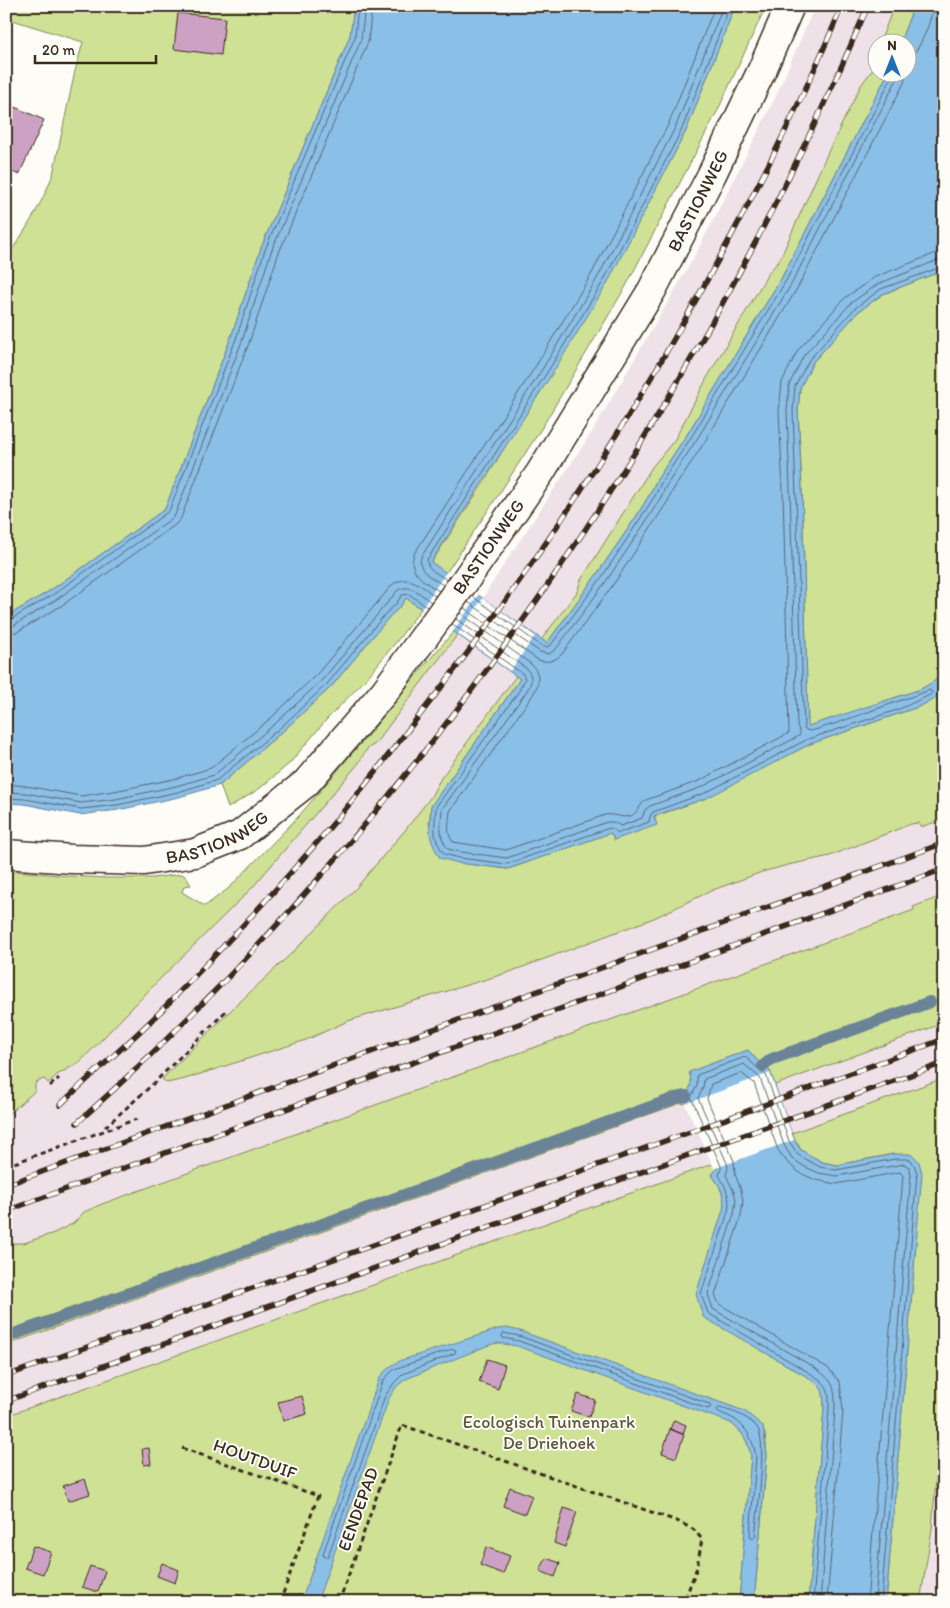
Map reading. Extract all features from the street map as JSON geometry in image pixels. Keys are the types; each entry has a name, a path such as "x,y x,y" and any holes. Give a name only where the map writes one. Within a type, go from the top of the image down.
{"street":[{"name":"BASTIONWEG","path":"6,854 72,859 144,860 195,853 240,835 306,784 385,691 540,473 652,290 712,174 762,70 790,6"}],"path":[{"path":"105,1127 152,1086 226,1011"},
{"path":"50,1086 59,1078"},
{"path":"6,1166 136,1119"},
{"path":"6,1230 14,1227"},
{"name":"EENDEPAD","path":"339,1602 402,1425 677,1521 693,1529 702,1540 697,1567 684,1602"},
{"name":"HOUTDUIF","path":"182,1448 318,1496 280,1602"}],"shaded area":[{"path":"815,6 944,6 944,1602 886,1602 916,1242 6,1457 6,895 213,912 245,883 458,634 592,432 693,259 775,98"}],"green space":[{"path":"6,6 354,6 350,36 261,248 231,337 165,509 51,590 6,617 6,258 33,218 53,174 83,42 6,18"},
{"path":"735,6 766,6 718,110 626,286 541,429 446,573 431,563 486,479 665,171 686,131"},
{"path":"894,6 914,6 904,32 884,32"},
{"path":"868,76 868,82 883,82 782,277 688,433 656,481 636,517 547,643 541,640 577,592 581,580 652,467 675,439 707,378 769,272 779,261 828,152 861,85"},
{"path":"944,270 944,672 933,682 921,689 808,727 802,489 798,411 800,388 813,362 858,312 883,294"},
{"path":"406,598 421,609 365,680 327,719 290,763 259,789 228,808 220,785 331,687"},
{"path":"454,631 458,634 375,744 367,749 358,764 252,888 80,1062 57,1075 48,1083 44,1079 36,1082 35,1091 6,1116 6,870 108,878 152,878 182,874 191,885 184,886 182,892 205,906 229,888 298,817"},
{"path":"516,676 520,679 431,806 429,825 459,863 508,869 520,865 695,802 810,744 918,707 933,700 944,691 944,819 921,827 918,823 911,824 830,856 762,872 713,890 654,918 507,973 348,1021 306,1040 185,1079 167,1083 162,1079 356,888 430,798 441,778"},
{"path":"944,894 944,1023 775,1085 770,1071 748,1050 690,1072 692,1085 686,1100 688,1103 681,1103 6,1345 6,1243 24,1243 54,1233 74,1223 84,1212 102,1204 914,910 913,907"},
{"path":"944,1078 944,1379 932,1529 920,1602 886,1602 916,1242 894,1154 837,1165 822,1162 801,1150 792,1133"},
{"name":"Ecologisch Tuinenpark De Driehoek","path":"715,1163 717,1168 712,1175 719,1185 725,1202 703,1316 806,1376 816,1383 823,1392 824,1409 808,1602 754,1602 767,1455 765,1433 723,1419 734,1425 742,1434 748,1444 751,1456 739,1602 6,1602 6,1416"}],"water":[{"path":"354,6 735,6 686,131 608,282 552,374 431,562 547,643 636,517 656,481 688,433 782,277 883,82 918,82 918,32 904,32 914,6 944,6 944,270 883,294 858,312 813,362 800,388 798,411 802,489 808,726 921,689 933,682 944,672 944,691 933,700 918,707 810,744 707,798 654,816 657,825 614,840 611,833 508,869 458,863 440,858 436,850 430,833 431,806 520,679 406,598 331,687 220,785 179,797 118,810 80,815 24,804 6,803 6,617 51,590 165,509 231,337 261,248 350,36"},
{"path":"748,1050 770,1071 794,1140 801,1150 822,1162 837,1165 894,1154 909,1154 914,1156 919,1162 922,1173 886,1602 808,1602 824,1409 823,1392 816,1383 806,1376 703,1317 696,1294 723,1210 724,1200 720,1187 712,1175 717,1168 686,1100 691,1082 689,1072"},
{"path":"507,1328 736,1408 746,1412 763,1426 767,1455 754,1602 739,1602 751,1456 747,1442 741,1432 731,1423 517,1346 497,1343 406,1379 397,1386 389,1398 317,1602 301,1602 381,1376 389,1368 402,1360 498,1329"}],"pier":[{"path":"447,571 480,593 452,633 421,609"},
{"path":"483,598 535,636 510,671 458,634"},
{"path":"770,1073 794,1140 713,1169 685,1104"}],"building":[{"path":"178,13 225,18 221,55 174,49"},
{"path":"6,103 44,120 19,175 6,169"},
{"path":"487,1359 505,1365 498,1389 479,1382"},
{"path":"578,1394 595,1400 589,1417 571,1411"},
{"path":"302,1396 307,1414 283,1421 278,1402"},
{"path":"674,1420 686,1425 683,1434 670,1429"},
{"path":"670,1429 684,1435 676,1458 662,1453"},
{"path":"149,1448 151,1464 144,1465 142,1449"},
{"path":"85,1479 90,1494 68,1501 63,1486"},
{"path":"510,1487 532,1496 525,1514 503,1506"},
{"path":"564,1508 577,1512 565,1547 554,1543"},
{"path":"33,1546 51,1552 43,1574 25,1568"},
{"path":"486,1547 510,1556 503,1574 480,1565"},
{"path":"546,1558 560,1563 555,1577 540,1571"},
{"path":"162,1563 179,1570 175,1583 157,1576"},
{"path":"90,1566 105,1571 98,1592 82,1587"},
{"path":"237,1594 249,1599 248,1602 234,1602"},
{"path":"214,1596 228,1602 212,1602"}],"waterway":[{"path":"763,1066 772,1059 930,1002"},
{"path":"6,1337 686,1096"}],"railway":[{"path":"60,1105 160,1012 204,967 311,850 361,790 487,627 561,521 631,412 664,356 736,228 774,155 842,6"},
{"path":"77,1123 198,1008 311,887 418,760 518,627 618,479 710,326 753,248 793,168 832,88 868,6"},
{"path":"6,1185 944,843"},
{"path":"6,1211 944,869"},
{"path":"6,1376 693,1131 944,1039"},
{"path":"6,1401 944,1063"}]}
